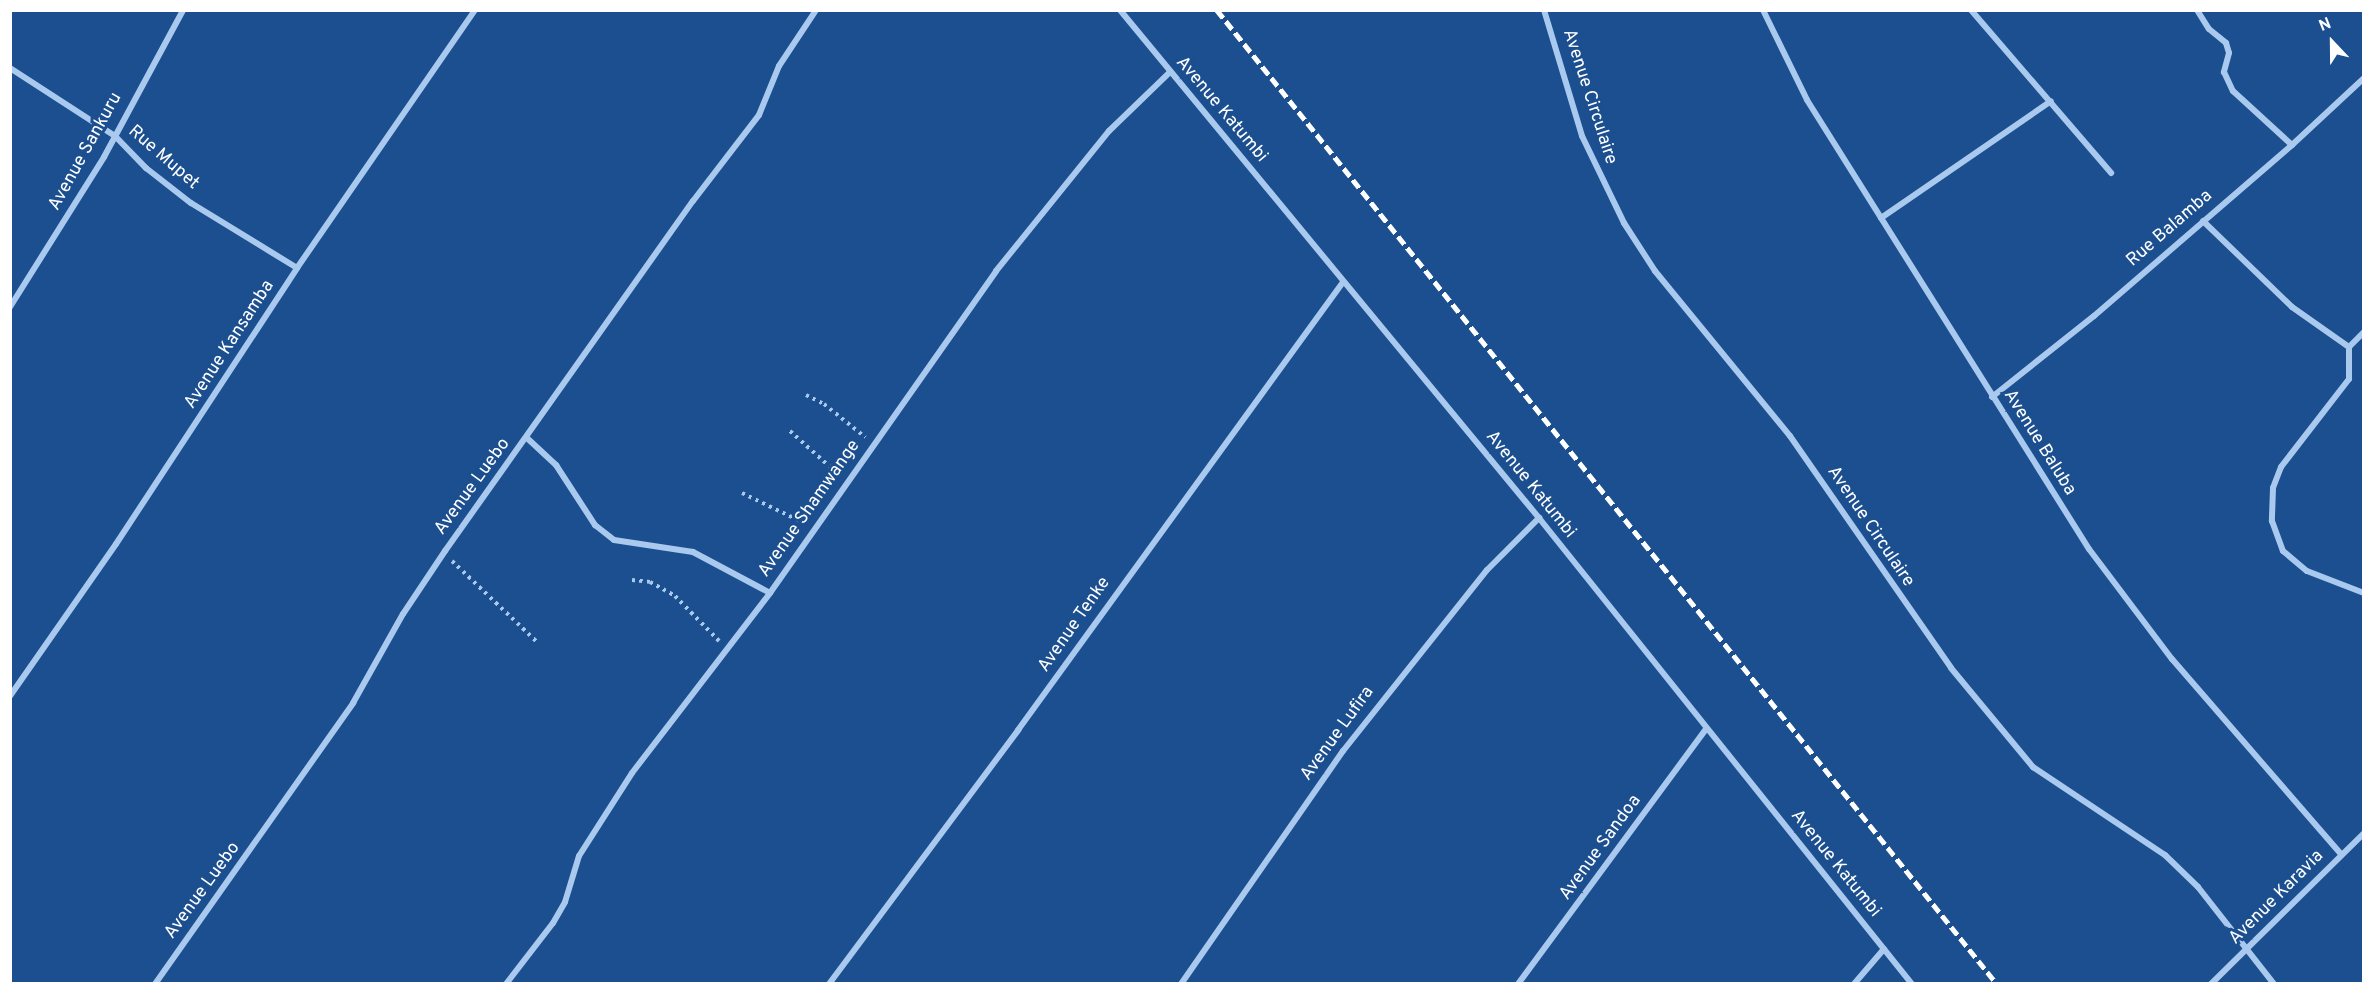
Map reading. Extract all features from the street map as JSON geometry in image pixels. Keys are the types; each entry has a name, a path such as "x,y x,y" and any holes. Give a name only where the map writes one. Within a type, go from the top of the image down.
{"street":[{"name":"Avenue Sankuru","path":"10,307 115,136 183,10"},
{"name":"Avenue Kansamba","path":"10,696 129,525 297,268 475,10"},
{"name":"Avenue Luebo","path":"155,984 353,703 403,614 445,551 679,220 759,115 779,66 816,10"},
{"name":"Avenue Katumbi","path":"1120,10 1539,518 1912,984"},
{"name":"Avenue Circulaire","path":"1544,10 1582,136 1624,223 1655,271 1790,436 1951,668 2033,767 2164,855 2198,887 2249,948 2274,984"},
{"name":"Avenue Baluba","path":"1763,10 1807,100 2089,549 2133,609 2342,855"},
{"path":"1971,10 2111,173"},
{"path":"2197,10 2209,29 2226,43 2229,53 2224,72 2233,92 2292,146"},
{"name":"Rue Mupet","path":"10,68 115,136 146,168 191,204 297,268"},
{"name":"Avenue Shamwange","path":"506,984 565,902 572,873 601,818 726,648 770,593 873,443 1057,191 1109,131 1170,72"},
{"name":"Rue Balamba","path":"1992,397 2094,316 2292,146 2364,78"},
{"path":"1881,218 2051,101"},
{"path":"2203,221 2292,307 2349,347"},
{"name":"Avenue Tenke","path":"829,984 1018,730 1343,282"},
{"path":"2364,332 2349,347 2349,379 2281,466 2273,488 2272,521 2283,551 2307,571 2364,593"},
{"path":"527,438 556,465 595,525 614,540 693,552 770,593"},
{"name":"Avenue Lufira","path":"1181,984 1343,751 1487,570 1539,518"},
{"name":"Avenue Sandoa","path":"1518,984 1706,729"},
{"name":"Avenue Karavia","path":"2211,984 2364,833"},
{"path":"1854,984 1884,949"}],"path":[{"path":"806,395 824,404 873,443"},
{"path":"790,431 847,482"},
{"path":"742,493 816,528"},
{"path":"445,551 479,590 537,642"},
{"path":"632,580 650,582 675,596 726,648"}],"railway":[{"path":"1217,10 1997,984"}]}
